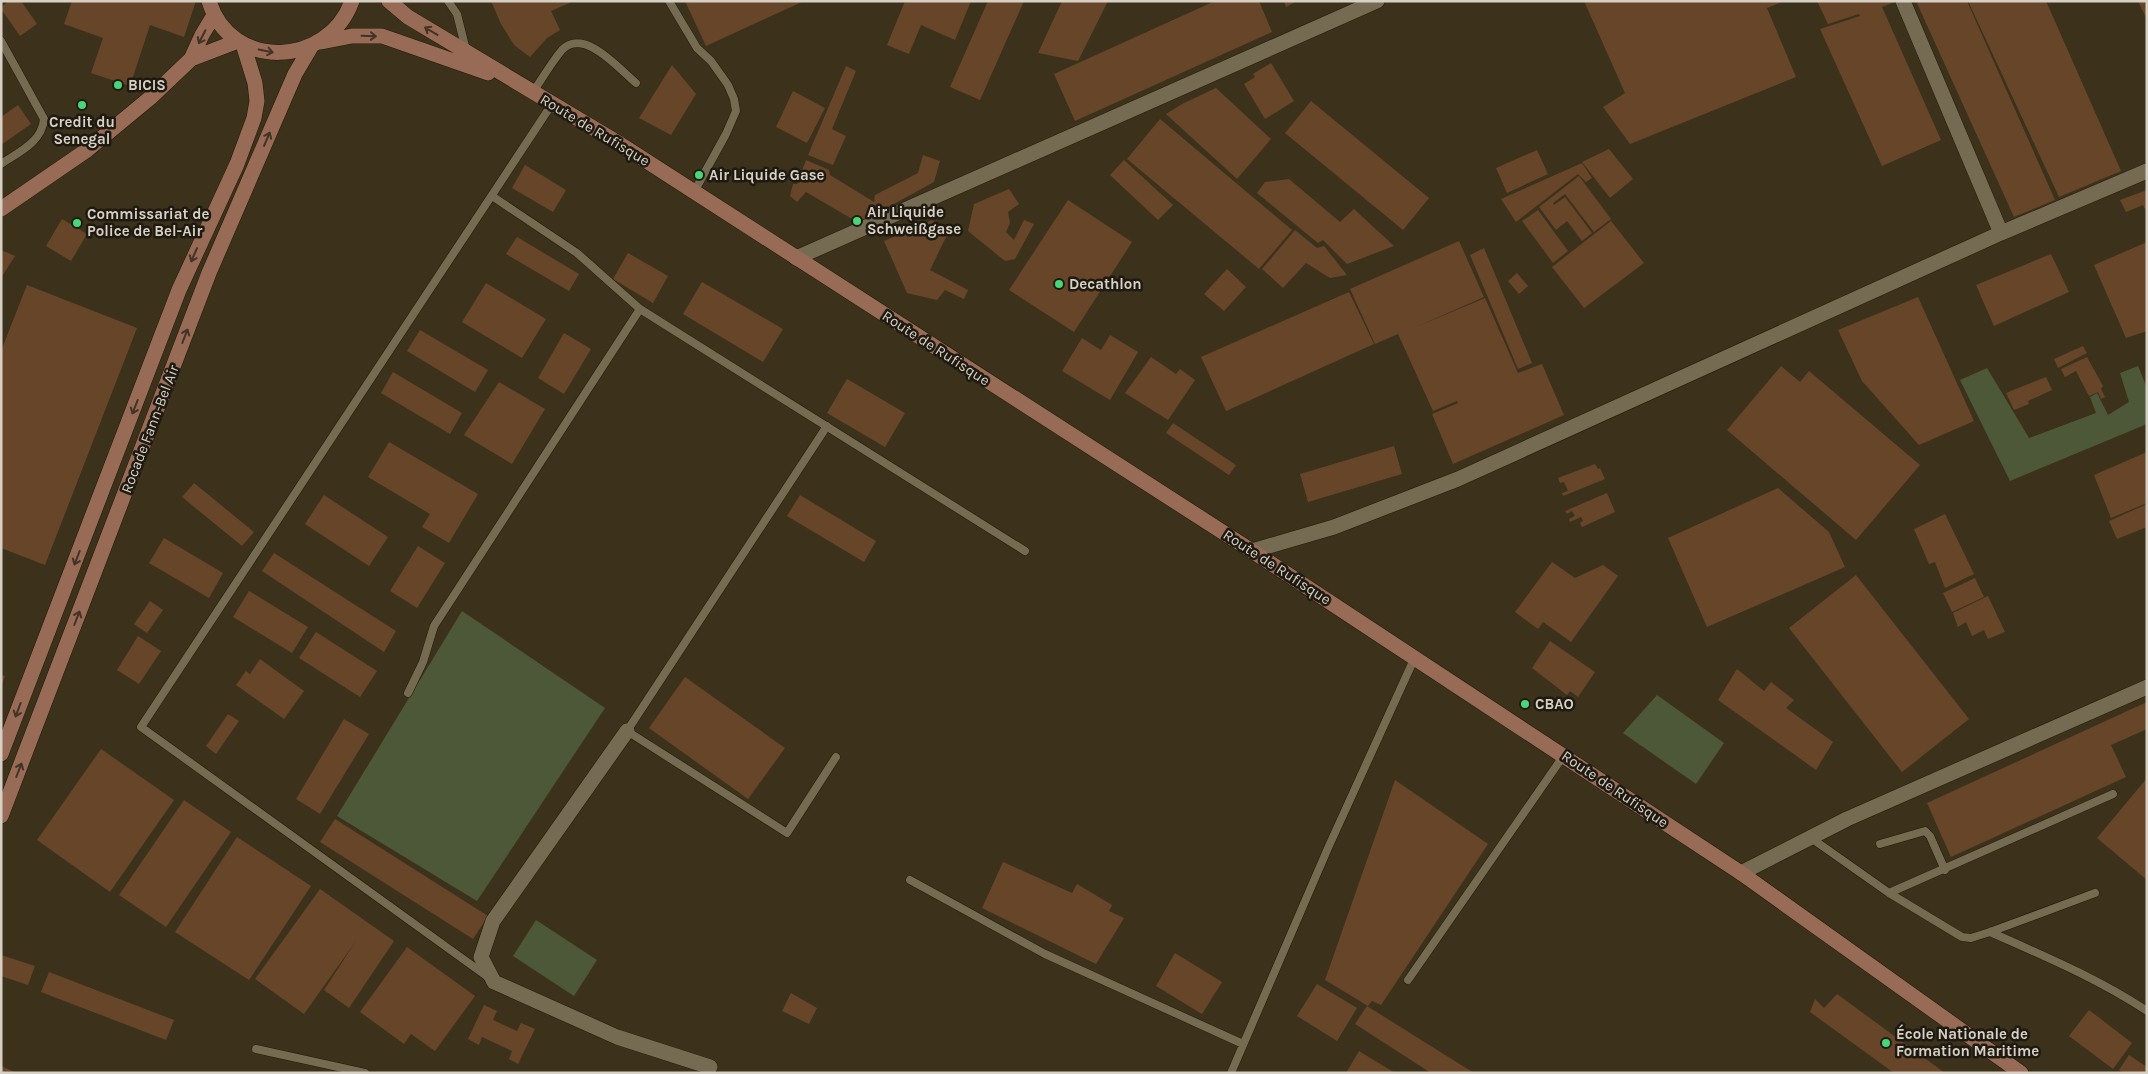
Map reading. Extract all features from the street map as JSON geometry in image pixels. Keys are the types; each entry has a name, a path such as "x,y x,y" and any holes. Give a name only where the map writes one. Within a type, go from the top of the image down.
{"main road":[{"path":"316,45 336,29 348,13 352,1"},
{"name":"Route de Rufisque","path":"390,1 408,17 694,192 1252,551 1564,755 1741,873 2021,1073"},
{"path":"210,5 224,29 241,42"},
{"path":"1,209 50,177 120,125 191,59 202,34 210,5"},
{"name":"Route de Rufisque","path":"241,42 265,52 288,53 352,36 382,36 518,84"},
{"path":"191,59 241,42"},
{"name":"Rocade Fann-Bel Air","path":"1,754 179,290 237,164 254,118 257,101 255,83 241,42"},
{"name":"Rocade Fann-Bel Air","path":"1,816 210,273 295,74 316,45"}],"street":[{"path":"796,258 1377,1"},
{"path":"1903,1 2001,233"},
{"path":"1252,551 1334,527 1458,479 2001,233 2147,170"},
{"path":"1741,873 1809,837 2147,687"},
{"path":"627,731 493,921 481,957 494,982 617,1037 710,1068"}],"lane":[{"path":"448,1 457,14 466,52"},
{"path":"669,1 697,48 711,61 728,85 734,99 736,111 726,134 694,192"},
{"path":"1,40 44,119 44,129 37,140 1,164"},
{"path":"533,92 563,49 582,42 592,46 636,83"},
{"path":"494,982 141,727 552,104"},
{"path":"492,196 577,253 640,309 1025,551"},
{"path":"408,693 417,678 434,626 640,309"},
{"path":"827,426 627,731 787,833 836,756"},
{"path":"1231,1073 1328,848 1414,657"},
{"path":"1408,980 1564,755"},
{"path":"1889,893 1945,870 2113,794"},
{"path":"1880,844 1925,831 1930,836 1945,870"},
{"path":"1809,837 1889,893 1962,937 1971,938 1990,932 2096,894"},
{"path":"910,880 1045,954 1243,1044"},
{"path":"1990,932 2115,990 2147,1011"},
{"path":"256,1049 365,1073"}],"green space":[{"path":"2138,366 2147,388 2147,424 2010,481 1960,380 1987,368 2029,438 2096,413 2090,397 2097,393 2108,415 2129,402 2120,373"},
{"path":"462,611 605,708 477,901 337,816"},
{"path":"1657,695 1724,743 1696,784 1623,733"},
{"path":"536,920 597,960 574,996 513,956"}],"building":[{"path":"9,1 21,1 37,24 20,36 1,9"},
{"path":"72,1 196,1 184,37 150,25 130,86 91,73 103,38 64,24"},
{"path":"491,1 574,1 551,11 560,30 547,38 530,57 514,45 501,24"},
{"path":"685,1 804,1 706,46"},
{"path":"905,1 971,1 955,40 921,25 909,54 887,45"},
{"path":"988,1 1024,1 980,100 950,87"},
{"path":"1062,1 1108,1 1078,61 1038,53"},
{"path":"1215,1 1259,1 1272,32 1075,121 1054,74"},
{"path":"1284,1 1297,1 1286,7"},
{"path":"1584,1 1784,1 1767,8 1796,77 1630,144 1603,107 1625,93"},
{"path":"1817,1 1897,1 1882,7 1941,140 1882,166 1820,29 1860,16 1859,14 1828,24"},
{"path":"1916,1 1967,1 2055,200 2014,217"},
{"path":"1968,1 2046,1 2121,171 2059,197"},
{"path":"2138,1 2147,1 2147,20"},
{"path":"1271,63 1294,101 1265,119 1244,84 1255,77 1253,74"},
{"path":"672,65 696,94 671,135 639,118"},
{"path":"846,66 856,71 832,129 846,136 833,165 808,155"},
{"path":"1216,88 1271,139 1237,179 1166,114"},
{"path":"793,91 825,108 807,143 776,127"},
{"path":"1311,101 1429,198 1403,230 1285,133"},
{"path":"18,105 31,124 1,145 1,117"},
{"path":"1160,119 1292,230 1259,269 1127,159"},
{"path":"1609,149 1633,179 1610,198 1582,162"},
{"path":"1537,150 1548,174 1507,193 1496,168"},
{"path":"923,155 940,161 934,182 859,223 806,192 797,202 790,196 793,184 797,184 806,160 829,170 830,175 874,202 875,195 918,173"},
{"path":"1124,160 1173,205 1158,220 1110,175"},
{"path":"1582,163 1592,178 1586,182 1578,174 1516,222 1501,199"},
{"path":"525,165 566,190 553,212 512,188"},
{"path":"1579,176 1611,219 1594,232 1565,194 1553,203 1554,205 1565,197 1592,233 1582,241 1567,221 1556,230 1539,207"},
{"path":"1289,179 1340,222 1354,209 1394,246 1347,264 1323,240 1318,243 1257,193 1265,182"},
{"path":"1009,189 1019,204 1008,212 1010,223 1006,232 1014,240 1024,220 1034,224 1015,259 1005,261 968,231 974,204"},
{"path":"2147,190 2147,213 2143,205 2126,212 2120,200"},
{"path":"1068,200 1132,242 1074,332 1009,290"},
{"path":"1538,210 1568,251 1553,263 1522,221"},
{"path":"62,219 87,234 71,261 46,246"},
{"path":"932,220 948,233 930,270 968,290 964,299 945,290 937,300 907,293 884,241"},
{"path":"1611,221 1644,263 1584,308 1552,267"},
{"path":"1295,230 1317,248 1324,246 1347,275 1330,278 1306,263 1283,288 1262,269"},
{"path":"517,237 579,274 569,291 506,254"},
{"path":"1459,241 1484,297 1416,327 1485,298 1518,373 1542,364 1564,415 1453,464 1432,414 1458,403 1457,401 1433,411 1398,334 1375,344 1350,289"},
{"path":"2147,242 2147,331 2126,338 2094,265"},
{"path":"1484,248 1532,363 1518,369 1470,255"},
{"path":"1,250 15,256 1,278"},
{"path":"628,253 668,276 653,303 613,279"},
{"path":"2051,254 2069,292 1994,326 1976,285"},
{"path":"1227,269 1246,287 1224,311 1204,294"},
{"path":"1517,273 1528,286 1519,294 1508,281"},
{"path":"702,282 783,329 763,362 683,314"},
{"path":"486,283 546,319 522,358 462,322"},
{"path":"27,285 137,328 45,565 1,548 1,351"},
{"path":"1349,292 1374,344 1226,411 1201,357"},
{"path":"1918,297 1974,421 1919,445 1862,381 1838,330"},
{"path":"420,330 488,370 475,392 407,351"},
{"path":"564,333 591,349 564,394 538,378"},
{"path":"1110,335 1138,352 1110,400 1062,371 1082,338 1101,350"},
{"path":"2083,346 2087,353 2058,368 2054,359"},
{"path":"1151,357 1176,374 1180,369 1195,380 1168,420 1125,393"},
{"path":"2087,357 2103,386 2101,389 2105,397 2101,399 2098,392 2089,396 2076,371 2065,377 2061,369"},
{"path":"1781,366 1800,382 1809,371 1920,465 1856,540 1727,430"},
{"path":"393,372 462,413 450,434 381,393"},
{"path":"2046,377 2052,390 2028,401 2029,404 2014,410 2006,393"},
{"path":"847,379 905,413 885,447 827,413"},
{"path":"499,382 545,409 512,464 464,435"},
{"path":"1173,423 1236,465 1229,475 1166,433"},
{"path":"389,442 478,494 449,543 422,527 430,514 368,477"},
{"path":"1394,446 1402,474 1308,502 1300,474"},
{"path":"2147,452 2147,503 2111,518 2094,475"},
{"path":"1595,464 1598,469 1600,468 1605,479 1563,496 1562,493 1568,491 1564,482 1560,483 1558,478"},
{"path":"194,483 254,532 242,546 182,497"},
{"path":"1778,488 1829,532 1845,567 1707,627 1668,538"},
{"path":"1607,493 1615,512 1582,527 1580,523 1583,521 1581,517 1570,522 1569,519 1575,516 1572,511 1567,514 1565,511"},
{"path":"324,495 388,537 369,566 305,524"},
{"path":"800,495 876,541 864,562 787,516"},
{"path":"2147,504 2147,527 2117,539 2109,521"},
{"path":"1945,514 1974,574 1945,588 1935,562 1929,564 1914,529"},
{"path":"164,538 223,573 209,598 149,563"},
{"path":"418,546 445,563 417,608 390,591"},
{"path":"274,553 396,631 384,652 262,571"},
{"path":"1552,562 1575,578 1603,565 1618,576 1571,642 1543,622 1538,629 1515,612"},
{"path":"1856,575 1969,719 1902,772 1789,628"},
{"path":"1975,578 1984,597 1952,612 1943,593"},
{"path":"249,591 308,627 292,653 233,617"},
{"path":"1988,596 2005,632 1988,639 1984,630 1972,636 1966,622 1958,627 1953,613"},
{"path":"150,601 163,610 147,633 134,624"},
{"path":"316,632 377,671 360,697 299,658"},
{"path":"138,636 161,651 139,684 117,670"},
{"path":"1550,641 1595,672 1578,697 1570,691 1567,695 1532,668"},
{"path":"260,659 304,691 284,719 236,685 246,671 250,674"},
{"path":"1737,669 1764,691 1771,682 1794,700 1786,708 1833,742 1816,770 1718,700"},
{"path":"1,675 5,676 1,687"},
{"path":"685,677 785,748 748,799 649,728"},
{"path":"2147,702 2147,729 2111,745 2126,777 1951,857 1927,803"},
{"path":"228,714 239,721 216,754 206,746"},
{"path":"344,719 369,734 320,814 296,799"},
{"path":"101,749 174,800 110,892 37,840"},
{"path":"2147,778 2147,880 2097,838"},
{"path":"1395,780 1488,844 1381,1005 1372,1001 1368,1006 1325,980"},
{"path":"184,800 231,832 166,927 119,895"},
{"path":"335,819 488,916 473,939 320,842"},
{"path":"237,837 311,886 249,980 175,932"},
{"path":"1003,862 1072,893 1077,884 1112,905 1109,911 1124,918 1096,964 982,908"},
{"path":"320,889 394,941 349,1008 324,990 356,941 304,1014 255,979"},
{"path":"407,947 475,996 435,1051 411,1034 404,1044 360,1012"},
{"path":"1175,953 1222,982 1202,1014 1156,986"},
{"path":"1,955 35,966 28,985 1,976"},
{"path":"49,972 174,1020 166,1040 41,992"},
{"path":"1317,984 1357,1008 1337,1041 1297,1016"},
{"path":"791,993 817,1008 809,1024 782,1011"},
{"path":"1837,994 1945,1073 1894,1073 1810,1012 1815,999 1824,1008"},
{"path":"484,1005 497,1011 493,1020 517,1031 521,1023 535,1029 518,1064 509,1059 512,1051 482,1037 479,1045 468,1039"},
{"path":"1367,1006 1474,1073 1431,1073 1355,1024"},
{"path":"2089,1010 2132,1043 2113,1069 2069,1036"},
{"path":"1359,1051 1395,1073 1346,1073"},
{"path":"2129,1055 2147,1067 2147,1073 2123,1073 2119,1070"},
{"path":"1,1066 17,1073 1,1073"}],"place":[{"name":"BICIS","path":"118,85"},
{"name":"Credit du Senegal","path":"82,105"},
{"name":"Air Liquide Gase","path":"699,175"},
{"name":"Air Liquide Schweißgase","path":"857,221"},
{"name":"Commissariat de Police de Bel-Air","path":"77,223"},
{"name":"Decathlon","path":"1059,284"},
{"name":"CBAO","path":"1525,704"},
{"name":"École Nationale de Formation Maritime","path":"1886,1043"}]}
